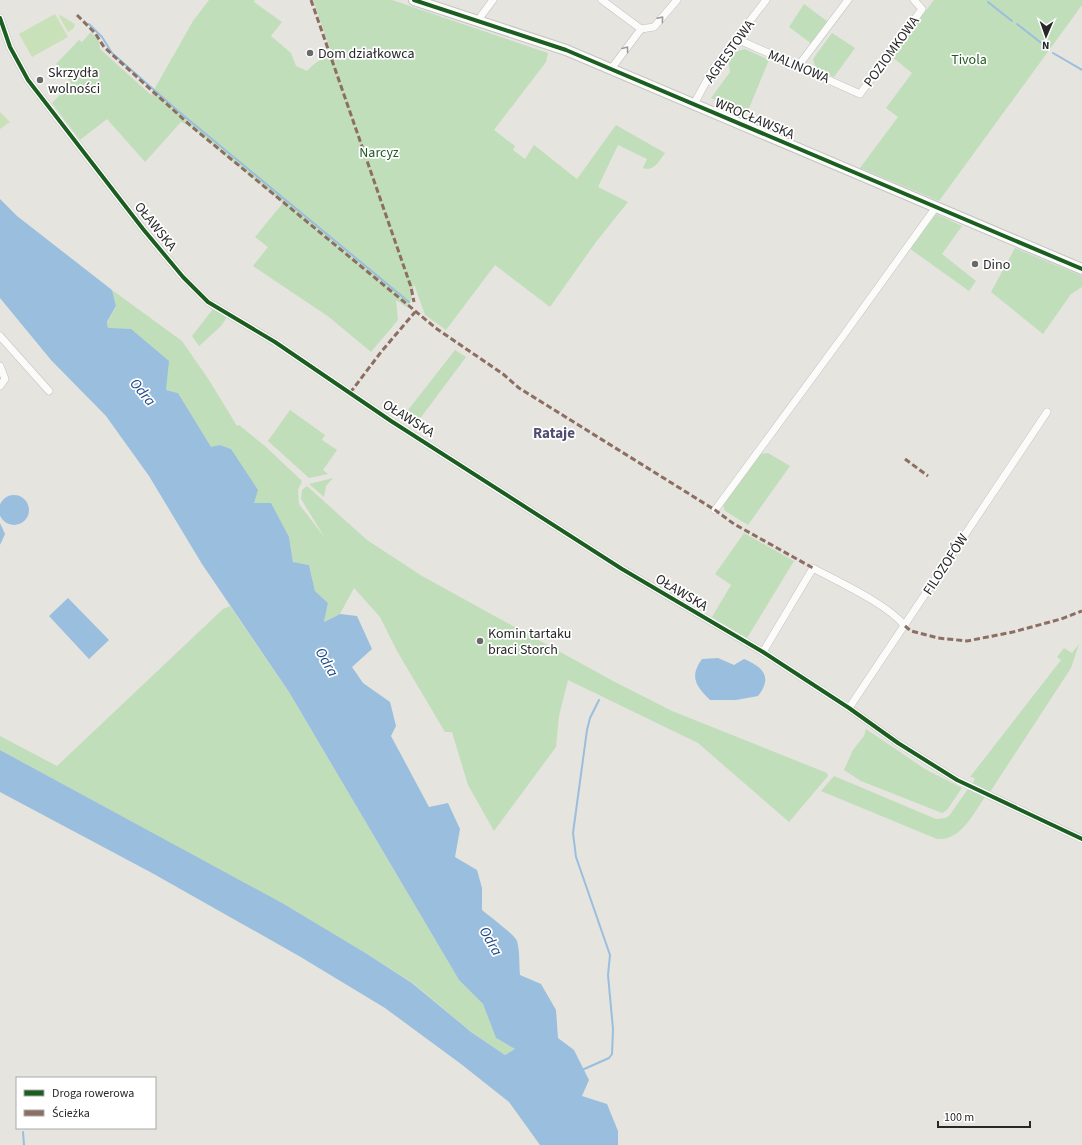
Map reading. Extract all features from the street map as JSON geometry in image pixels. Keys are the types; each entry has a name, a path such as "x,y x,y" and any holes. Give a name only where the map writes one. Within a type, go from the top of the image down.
{"street":[{"name":"WROCŁAWSKA","path":"414,0 566,50 1082,268"},
{"path":"480,21 481,16 492,0"},
{"path":"602,0 641,29"},
{"path":"611,70 641,29 654,27 677,0"},
{"name":"AGRESTOWA","path":"694,104 714,69 766,0"},
{"path":"799,65 848,0"},
{"name":"POZIOMKOWA","path":"860,94 922,9 914,0"},
{"name":"OŁAWSKA","path":"0,18 10,47 28,80 144,229 183,277 208,302 275,342 391,420 440,450 622,569 763,652 849,708 898,743 957,780 1082,839"},
{"name":"MALINOWA","path":"737,39 799,65 860,94"},
{"path":"715,510 936,207"},
{"path":"0,336 49,391"},
{"path":"0,366 5,379 0,386"},
{"name":"FILOZOFÓW","path":"849,708 886,650 905,626 1047,412"},
{"path":"763,652 813,568 862,594 899,619 905,626"}],"green space":[{"name":"Narcyz","path":"209,0 255,0 254,2 282,22 271,36 291,53 296,66 307,71 318,61 332,55 313,0 392,0 548,53 546,62 494,130 515,146 513,150 525,159 534,145 577,179 616,125 665,153 656,165 647,169 643,168 647,159 618,145 598,187 628,202 596,242 550,307 495,265 446,330 425,315 414,284 411,301 406,307 396,300 398,320 371,352 329,317 253,266 268,247 255,237 283,203 193,128 181,122 145,162 107,119 80,140 52,103 71,83 56,64 79,40 82,42 91,32 99,41 100,49 151,95 193,21"},
{"name":"Tivola","path":"934,0 1082,0 1082,5 939,201 860,168 898,117 886,108 912,73 891,56"},
{"path":"804,4 828,22 812,44 789,27"},
{"path":"55,14 68,37 32,57 19,34"},
{"path":"60,15 75,24 74,28 68,32 59,16"},
{"path":"832,33 855,48 834,77 816,69 813,59"},
{"path":"745,49 769,60 747,113 711,98 730,72 728,59 733,52"},
{"path":"0,112 10,122 0,129"},
{"path":"936,214 962,226 942,254 976,281 969,291 909,248"},
{"path":"1015,248 1082,276 1082,287 1071,294 1043,334 991,292"},
{"path":"112,290 182,341 209,380 237,426 239,425 266,447 302,481 298,490 299,504 325,538 301,499 302,490 307,486 367,540 422,576 613,681 672,711 827,773 828,776 789,822 698,743 568,680 559,716 556,747 494,831 468,785 452,732 445,732 397,651 380,617 354,588 340,614 324,622 328,603 315,591 309,565 293,562 289,537 254,503 231,449 220,445 211,448 178,393 166,390 108,328 107,323 116,307"},
{"path":"213,309 227,317 221,326 199,346 192,336"},
{"path":"455,350 466,357 413,428 401,419"},
{"path":"290,410 325,435 322,440 337,450 323,470 328,474 309,478 268,441"},
{"path":"768,453 790,466 748,525 725,511 723,505 761,454"},
{"path":"333,478 326,486 324,497 309,484"},
{"path":"744,533 794,561 747,638 712,617 731,585 715,574"},
{"path":"230,606 289,692 459,980 483,1004 496,1038 515,1049 505,1055 471,1032 413,983 367,954 154,834 0,750 0,736 57,766 223,609"},
{"path":"1079,644 1071,668 990,792 973,783 975,778 970,777 1061,660 1057,657 1064,648 1072,653"},
{"path":"866,729 925,769 962,788 947,810 942,813 861,781 844,770 853,750 864,736"},
{"path":"834,776 936,819 949,816 968,789 985,797 966,825 960,831 953,836 937,839 821,791"}],"water":[{"name":"Odra","path":"0,199 17,216 112,290 116,306 107,322 108,328 131,329 169,361 166,390 178,393 211,447 220,445 231,449 258,490 254,503 271,503 289,537 293,562 309,565 315,591 328,603 324,622 340,614 357,616 372,649 352,667 363,683 390,702 396,726 391,736 429,807 448,803 460,829 455,857 477,870 482,888 482,910 507,930 517,941 520,975 541,984 556,1010 558,1038 574,1050 589,1080 582,1096 607,1104 618,1131 618,1145 540,1145 509,1102 461,1064 385,1008 299,956 152,873 0,792 0,750 282,903 367,954 412,983 471,1032 505,1055 515,1049 496,1038 483,1004 459,980 289,692 202,564 149,476 106,416 51,360 0,298"},
{"path":"14,495 20,496 28,504 28,516 20,524 14,525 8,524 0,516 -1,510 0,504 8,496"},
{"path":"0,523 5,534 0,545"},
{"path":"68,598 109,640 89,659 49,616"},
{"path":"718,658 734,665 744,659 761,669 764,673 765,683 758,696 736,700 710,700 698,686 695,676 698,665 702,659"}],"waterway":[{"path":"988,2 1012,21"},
{"path":"89,24 102,37 112,53 178,111 409,302"},
{"path":"1017,24 1049,49"},
{"path":"1053,53 1082,70"},
{"path":"582,1070 609,1058 612,1054 613,1029 608,975 610,955 576,857 573,833 587,730 590,718 599,700"},
{"path":"23,1132 24,1145"}],"marked path":[{"path":"311,0 411,287 414,302"},
{"path":"77,15 95,33 104,47 191,126 437,329 503,374 519,388 715,510 734,524 813,568"},
{"path":"350,393 381,352 415,312"},
{"path":"905,459 928,476"},
{"path":"905,626 911,631 938,638 967,641 1013,632 1061,619 1082,611"}],"cycle path":[{"path":"414,0 566,50 1082,269"},
{"path":"0,18 10,47 28,80 143,229 183,277 208,302 275,342 391,421 622,569 763,652 849,708 898,743 957,780 1082,839"}],"place":[{"name":"Dom działkowca","path":"310,53"},
{"name":"Skrzydła wolności","path":"40,80"},
{"name":"Dino","path":"975,264"},
{"name":"Komin tartaku braci Storch","path":"480,641"}],"district":[{"name":"Rataje","path":"554,433"}]}
